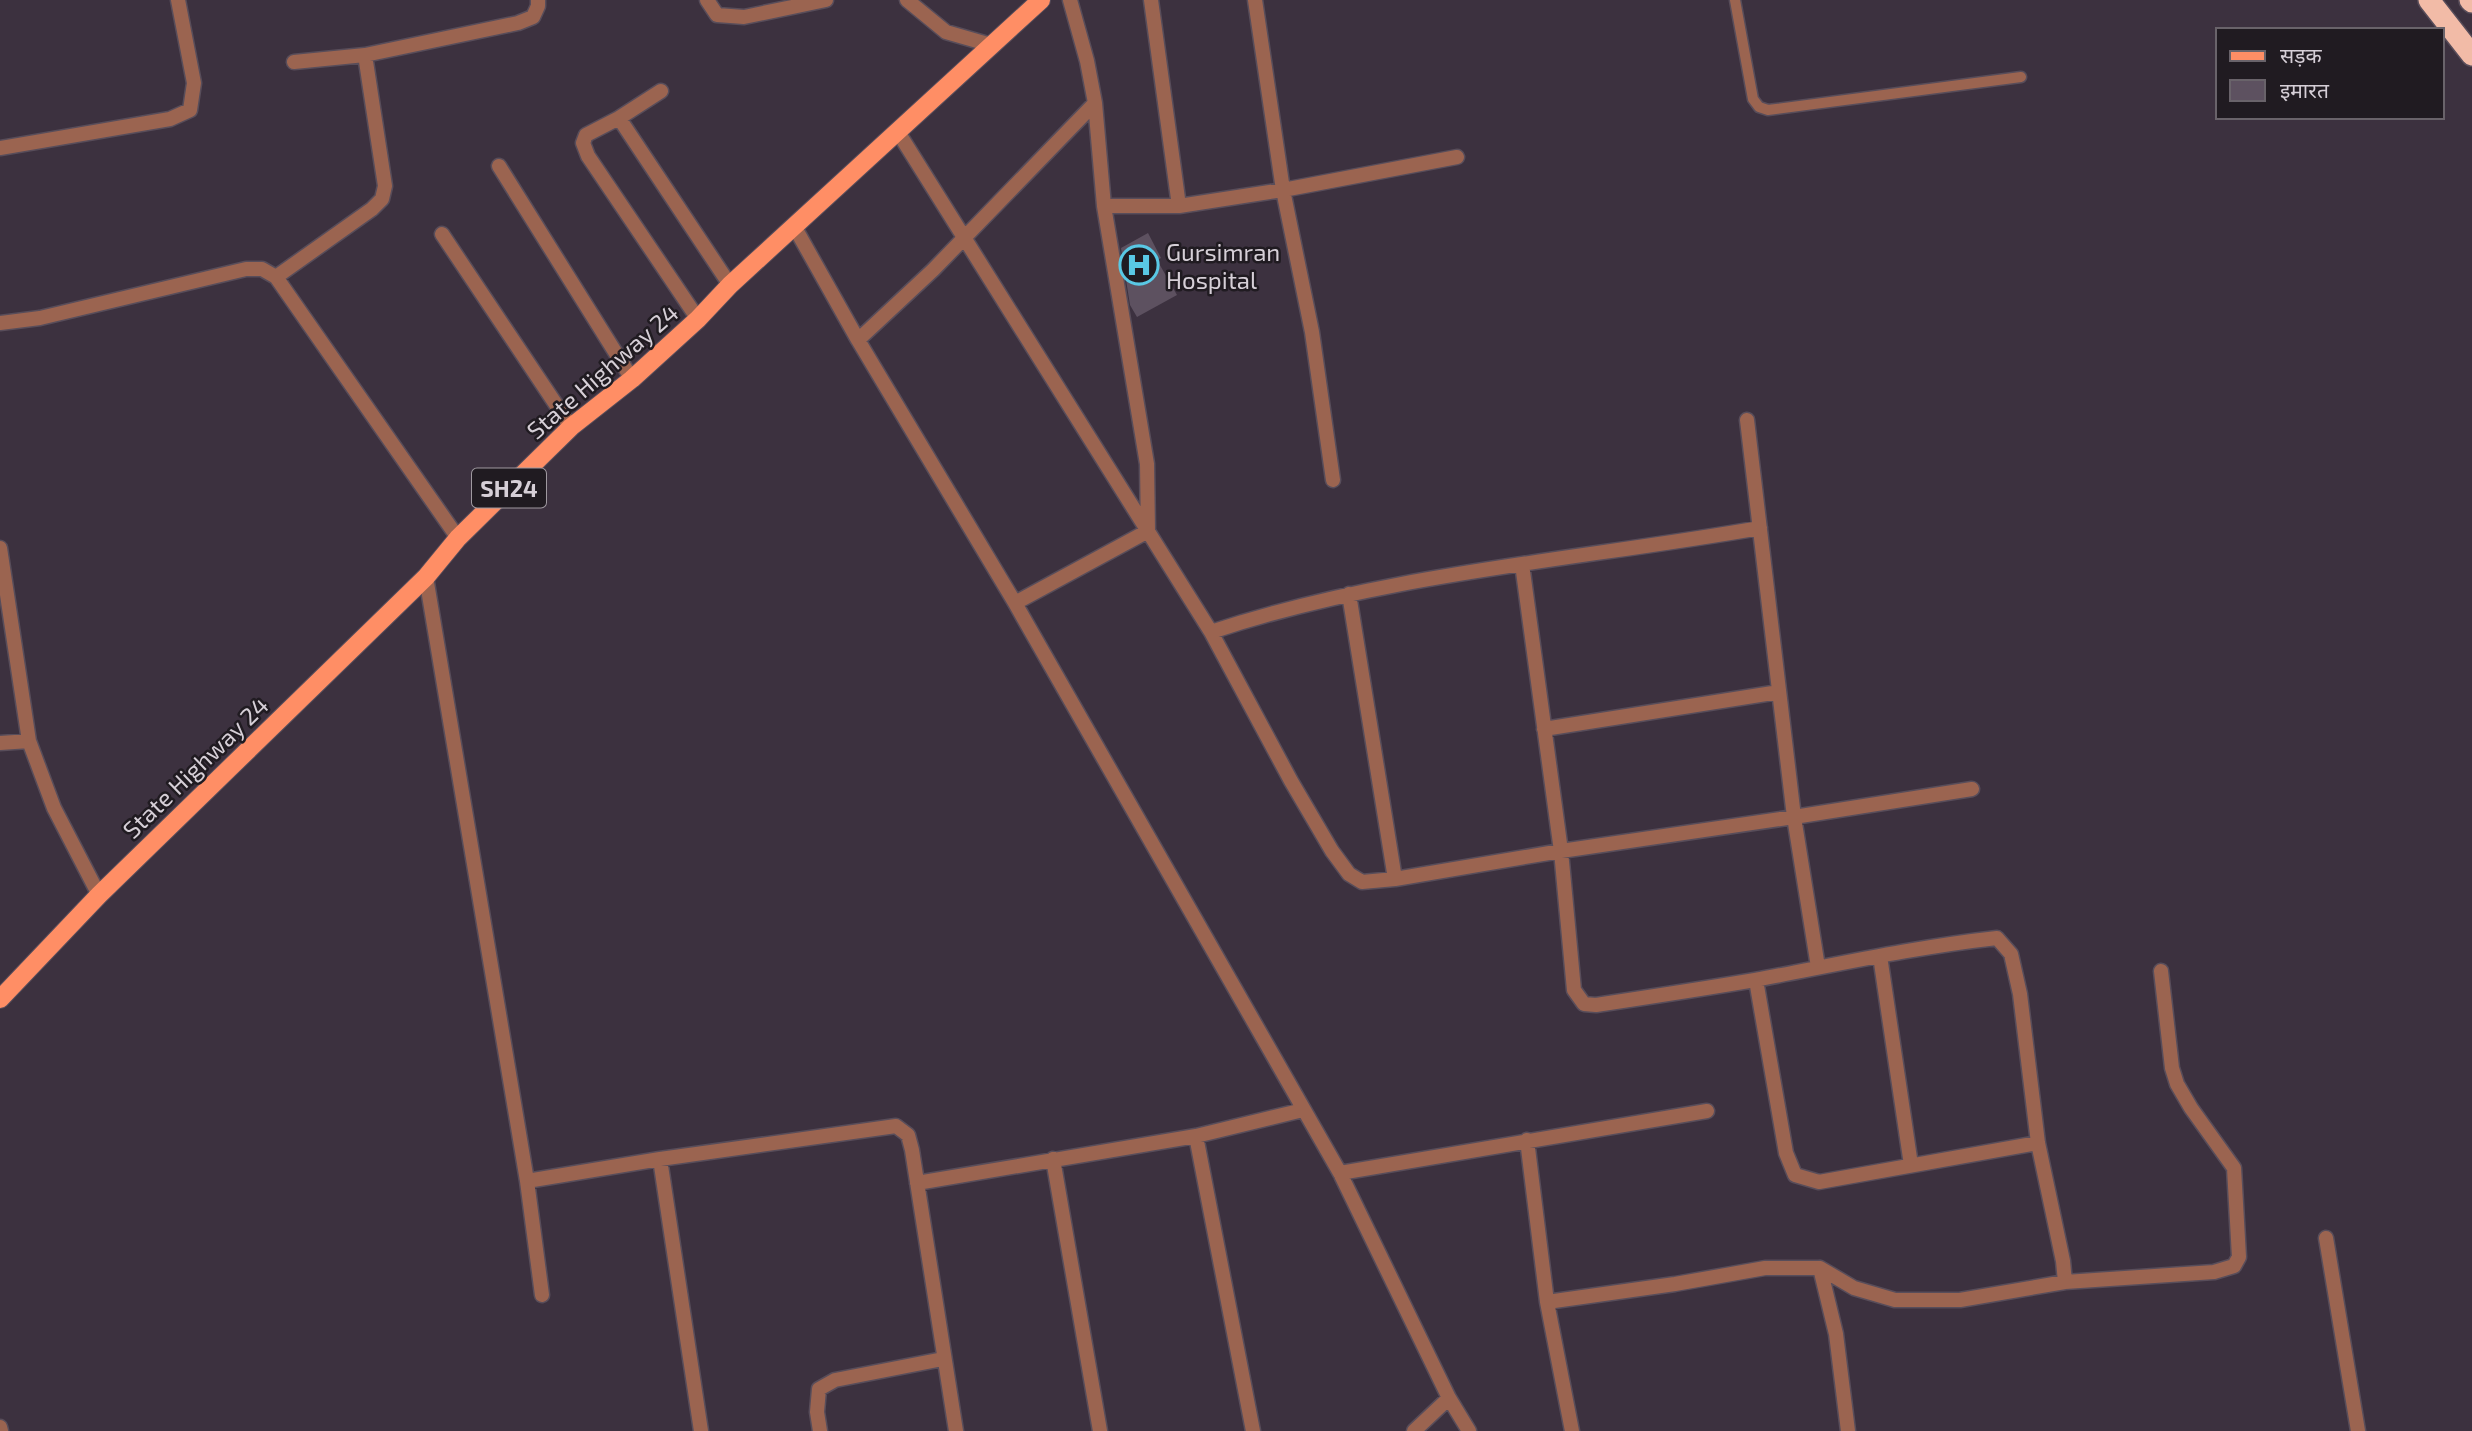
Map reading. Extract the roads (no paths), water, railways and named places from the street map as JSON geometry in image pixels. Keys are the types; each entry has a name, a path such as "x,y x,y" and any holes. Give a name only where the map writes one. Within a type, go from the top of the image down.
{"highway":[{"path":"2429,0 2472,55"}],"main road":[{"name":"State Highway 24","path":"0,999 99,895 426,577 458,538 571,427 632,380 698,319 730,285 1041,0"}],"street":[{"path":"0,148 170,119 190,110 194,83 178,0"},
{"path":"294,62 365,55 517,23 533,17 538,0"},
{"path":"707,0 717,15 744,17 826,0"},
{"path":"907,0 946,32 992,46"},
{"path":"1070,0 1087,61 1095,103 1104,206 1147,464 1148,531"},
{"path":"1151,0 1179,206"},
{"path":"1255,0 1283,190 1312,332 1333,480"},
{"path":"276,277 372,209 382,199 385,186 365,55"},
{"path":"661,92 620,118 586,135 583,143 698,319"},
{"path":"858,340 933,270 1095,103"},
{"path":"620,118 730,285"},
{"path":"898,132 1211,632 1332,851 1349,874 1362,882 1972,789"},
{"path":"1104,206 1179,206 1283,190 1457,157"},
{"path":"499,166 632,380"},
{"path":"794,226 858,340 1015,603 1340,1173 1449,1398 1469,1431"},
{"path":"442,234 571,427"},
{"path":"0,323 40,318 246,269 262,269 276,277 458,538"},
{"path":"1747,420 1794,817 1818,967"},
{"path":"1211,632 1271,612 1349,594 1522,564 1760,528"},
{"path":"1015,603 1148,531"},
{"path":"0,548 29,741 54,808 99,895"},
{"path":"1522,564 1561,852 1574,990 1584,1003 1596,1005 1997,938 2011,954 2020,994 2038,1143 2065,1282"},
{"path":"426,577 527,1181 542,1295"},
{"path":"1349,594 1395,879"},
{"path":"1544,729 1779,692"},
{"path":"0,743 29,741"},
{"path":"1880,956 1911,1165"},
{"path":"1547,1302 1765,1268 1820,1268 1854,1288 1895,1300 1960,1300 2065,1282 2214,1272 2234,1266 2239,1258 2234,1168 2177,1084 2172,1068 2161,971"},
{"path":"1756,980 1786,1153 1795,1175 1819,1182 2038,1143"},
{"path":"917,1183 1196,1136 1304,1110"},
{"path":"1340,1173 1707,1111"},
{"path":"527,1181 660,1159 896,1126 908,1135 956,1431"},
{"path":"1196,1136 1253,1431"},
{"path":"1527,1140 1547,1302 1572,1431"},
{"path":"660,1159 701,1431"},
{"path":"1053,1159 1100,1431"},
{"path":"2326,1238 2358,1431"},
{"path":"1820,1268 1836,1334 1848,1431"},
{"path":"820,1431 817,1412 819,1389 835,1380 943,1359"},
{"path":"1414,1431 1449,1398"}],"lane":[{"path":"1735,0 1752,99 1759,107 1768,110 2021,77"}],"place":[{"name":"Gursimran Hospital","path":"1139,265"}]}
